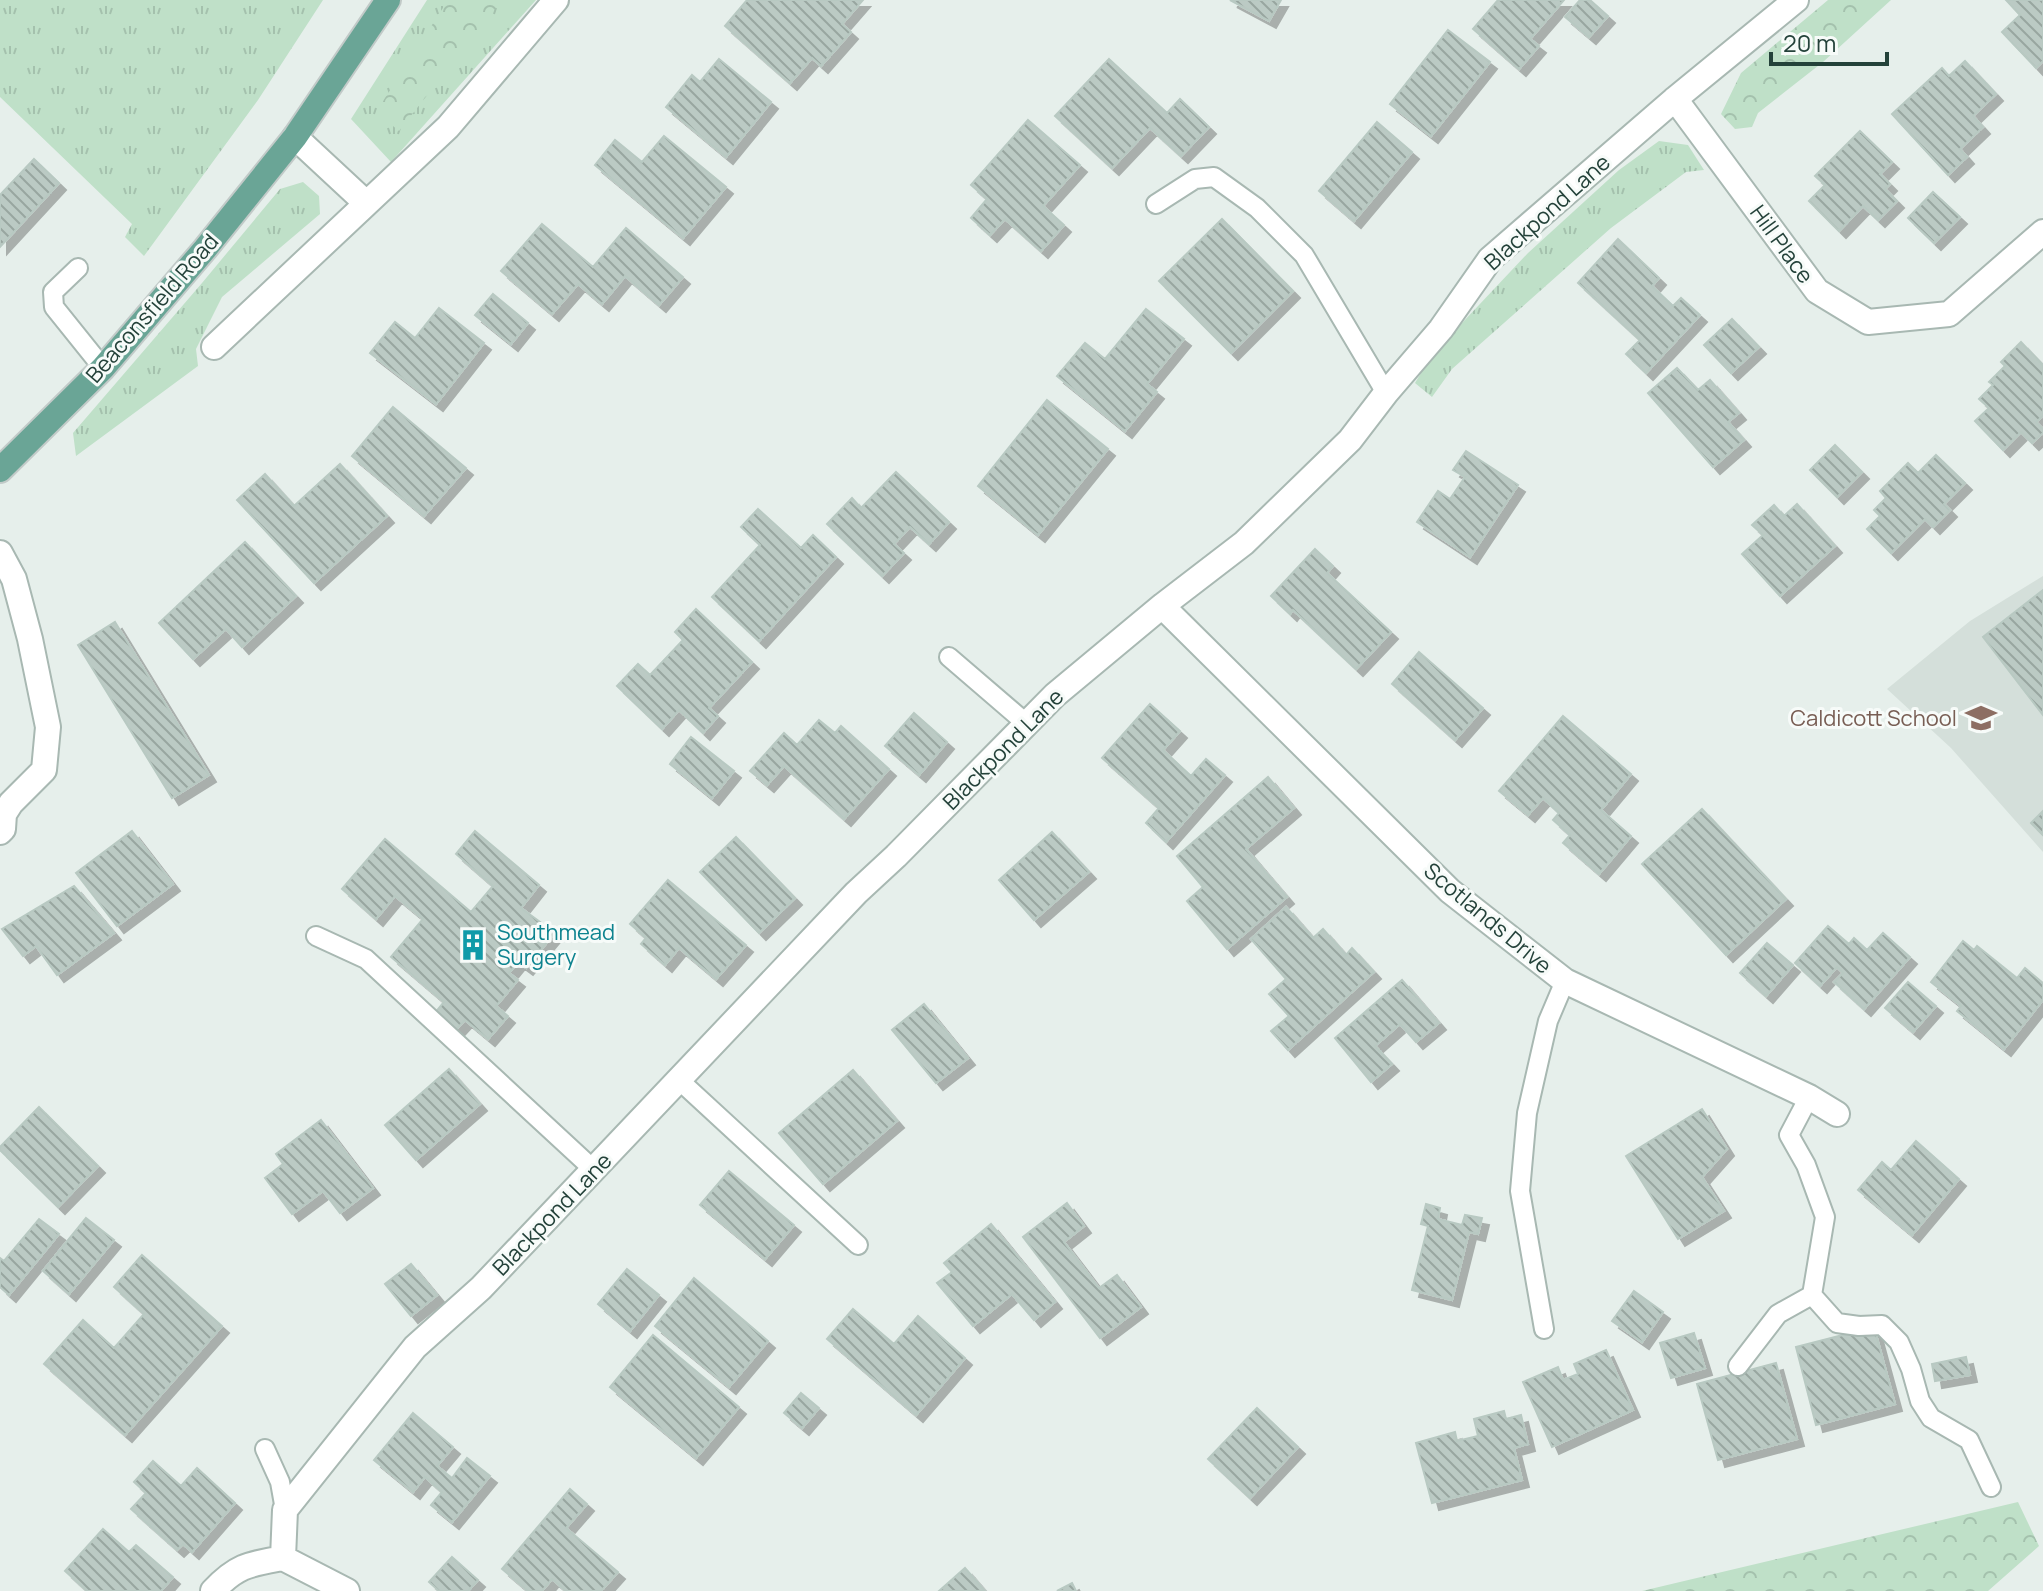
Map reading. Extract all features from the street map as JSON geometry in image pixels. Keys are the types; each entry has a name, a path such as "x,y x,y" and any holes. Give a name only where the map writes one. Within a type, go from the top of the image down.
{"main road":[{"name":"Beaconsfield Road","path":"0,470 103,368 205,249 295,137 388,0"}],"street":[{"path":"214,347 448,127 556,0"},
{"name":"Blackpond Lane","path":"285,1510 415,1347 481,1288 856,893 1055,695 1244,543 1350,440 1441,329 1490,259 1675,99 1796,0"},
{"name":"Hill Place","path":"1675,99 1817,291 1868,322 1949,314 2043,232"},
{"path":"295,137 366,203"},
{"path":"0,553 14,579 48,727 44,770 11,803 4,814 0,832"},
{"name":"Scotlands Drive","path":"1162,606 1450,891 1565,981 1809,1097 1837,1114"},
{"path":"283,1558 285,1510"},
{"path":"213,1591 228,1575 253,1563 283,1558 347,1591"}],"lane":[{"path":"1156,204 1195,179 1214,177 1257,208 1304,255 1386,393"},
{"path":"78,268 53,292 54,307 103,368"},
{"path":"949,657 1027,724"},
{"path":"316,936 366,959 594,1170"},
{"path":"1544,1329 1520,1191 1527,1113 1548,1021 1565,981"},
{"path":"679,1080 858,1245"},
{"path":"1809,1097 1789,1135 1806,1165 1825,1217 1812,1295"},
{"path":"1738,1366 1778,1314 1812,1295"},
{"path":"1812,1295 1837,1323 1882,1325 1899,1342 1920,1401 1931,1418 1969,1440 1991,1487"},
{"path":"265,1449 280,1482 285,1510"}],"shaded area":[{"name":"Caldicott School","path":"2043,576 2043,852 1951,748 1887,689 1970,621"}],"green space":[{"path":"0,0 323,0 258,100 144,256 125,237 132,224 0,97"},
{"path":"427,0 536,0 391,162 351,119"},
{"path":"448,0 502,0 399,131 376,112"},
{"path":"1828,0 1891,0 1823,62 1758,113 1752,127 1735,129 1721,114 1741,73"},
{"path":"1659,141 1688,145 1704,170 1686,172 1611,228 1452,369 1432,397 1415,383 1431,356 1528,253 1619,170"},
{"path":"303,182 319,196 320,214 222,297 196,349 198,366 76,456 73,433 280,189"},
{"path":"2018,1502 2039,1546 1988,1591 1642,1591"}],"building":[{"path":"747,0 863,0 842,24 851,32 821,66 812,58 790,83 725,26"},
{"path":"1230,0 1281,0 1269,21"},
{"path":"1498,0 1564,0 1530,39 1539,46 1519,69 1473,29"},
{"path":"1580,0 1590,0 1608,16 1589,37 1565,17"},
{"path":"2006,0 2043,0 2043,61 2036,68 2002,32 2020,15"},
{"path":"1448,30 1490,62 1431,136 1390,104"},
{"path":"719,59 771,102 726,157 666,107 692,75 700,82"},
{"path":"1109,59 1167,113 1180,99 1209,127 1181,156 1150,128 1112,168 1055,116"},
{"path":"1965,61 1996,94 1973,116 1983,127 1960,149 1967,157 1948,175 1892,114 1942,68 1949,76"},
{"path":"1028,120 1080,165 1043,206 1064,225 1041,251 1005,219 990,235 971,218 987,199 971,185"},
{"path":"1377,122 1412,152 1354,221 1319,191"},
{"path":"1860,131 1892,162 1880,174 1890,184 1885,189 1897,201 1878,220 1863,206 1839,231 1809,201 1825,185 1815,176"},
{"path":"664,136 726,187 683,238 595,165 615,140 642,162"},
{"path":"34,159 59,183 0,247 0,195"},
{"path":"1933,192 1960,217 1934,243 1908,218"},
{"path":"1222,219 1293,291 1231,353 1159,281"},
{"path":"542,224 593,267 626,228 683,277 659,305 625,276 602,304 578,284 552,314 501,271"},
{"path":"1618,239 1659,278 1652,286 1673,306 1681,298 1700,315 1646,373 1626,354 1640,340 1578,283"},
{"path":"493,294 528,323 511,344 475,315"},
{"path":"439,308 484,343 436,404 370,353 395,322 415,338"},
{"path":"1146,309 1184,339 1147,384 1157,392 1125,431 1057,376 1085,343 1105,359"},
{"path":"1732,319 1759,347 1731,373 1704,345"},
{"path":"2021,342 2043,365 2043,416 2036,422 2043,433 2032,443 2021,432 2003,450 1975,421 1989,408 1979,399 1993,385 1989,382 2005,366 2001,362"},
{"path":"1677,368 1698,390 1710,380 1739,413 1728,422 1744,440 1713,467 1648,393"},
{"path":"1047,400 1108,449 1038,535 978,486"},
{"path":"393,407 466,468 424,516 352,456"},
{"path":"1835,445 1862,472 1837,497 1810,470"},
{"path":"1466,451 1518,485 1470,557 1417,522 1438,491 1450,499 1465,477 1453,470"},
{"path":"1936,455 1965,483 1944,504 1950,510 1933,527 1925,519 1891,553 1867,529 1880,516 1874,510 1886,498 1880,491 1908,463 1918,473"},
{"path":"340,464 387,516 314,583 237,500 265,474 294,506"},
{"path":"896,472 949,522 929,544 910,527 894,544 904,553 882,576 827,524 852,498 861,508"},
{"path":"1797,504 1835,546 1780,596 1742,554 1763,535 1752,525 1774,505 1784,516"},
{"path":"758,509 801,548 813,535 836,557 759,641 712,597 760,545 741,527"},
{"path":"245,542 296,596 242,647 226,629 193,659 159,623"},
{"path":"1315,549 1333,566 1327,573 1391,632 1356,669 1293,610 1290,614 1271,596"},
{"path":"2043,590 2043,715 1983,637"},
{"path":"696,609 752,662 709,708 718,716 703,733 679,710 662,729 617,686 638,664 650,675 683,640 675,632"},
{"path":"115,622 209,775 172,798 78,645"},
{"path":"1419,652 1483,708 1455,740 1392,684"},
{"path":"1150,704 1180,731 1163,750 1191,776 1206,759 1225,775 1166,842 1146,823 1159,808 1102,758"},
{"path":"914,713 947,742 919,775 885,746"},
{"path":"1563,716 1631,774 1601,810 1631,836 1599,874 1563,843 1570,835 1553,820 1559,813 1543,798 1528,815 1499,791"},
{"path":"819,720 835,733 841,726 889,769 844,819 784,766 767,785 750,771 784,733 797,745"},
{"path":"691,737 734,771 712,798 670,764"},
{"path":"1268,777 1294,808 1246,849 1287,897 1227,949 1187,901 1203,887 1177,856"},
{"path":"1702,809 1786,899 1726,955 1642,864"},
{"path":"2043,811 2043,835 2031,823"},
{"path":"132,831 173,884 117,926 76,873"},
{"name":"Southmead Surgery","path":"475,831 539,885 521,908 555,933 526,968 518,962 509,973 518,980 496,1006 508,1016 488,1039 465,1020 455,1031 434,1014 444,1002 391,957 423,919 395,896 376,919 342,889 385,839 471,912 493,886 456,854"},
{"path":"1052,832 1089,872 1034,920 999,880"},
{"path":"736,837 795,898 759,933 700,872"},
{"path":"668,880 746,945 716,979 679,948 665,965 641,944 646,938 630,924"},
{"path":"74,886 114,933 57,975 36,946 23,956 2,929"},
{"path":"1286,907 1313,938 1323,929 1346,955 1352,948 1374,972 1288,1050 1271,1031 1289,1016 1269,994 1286,979 1251,939"},
{"path":"1828,926 1849,944 1854,938 1867,950 1883,933 1910,957 1864,1009 1834,982 1843,973 1837,967 1820,986 1795,963"},
{"path":"1963,941 1974,950 1977,946 2017,978 2025,968 2043,983 2043,1000 2004,1049 1957,1011 1961,1006 1931,982"},
{"path":"1767,943 1793,965 1766,996 1740,973"},
{"path":"1402,980 1439,1023 1416,1042 1400,1024 1375,1046 1392,1064 1371,1082 1335,1038"},
{"path":"1908,982 1936,1006 1913,1032 1885,1008"},
{"path":"924,1004 968,1058 936,1083 892,1030"},
{"path":"449,1069 480,1104 416,1160 385,1125"},
{"path":"853,1070 897,1121 823,1184 779,1133"},
{"path":"39,1107 98,1166 58,1207 0,1150"},
{"path":"1702,1109 1727,1149 1702,1177 1724,1211 1678,1239 1626,1156"},
{"path":"321,1120 373,1188 340,1213 323,1191 292,1214 265,1178 283,1164 276,1154"},
{"path":"1916,1141 1959,1179 1912,1235 1858,1190 1882,1162 1891,1170"},
{"path":"729,1171 794,1225 765,1259 700,1205"},
{"path":"1067,1203 1084,1226 1064,1242 1099,1288 1117,1275 1141,1307 1100,1338 1023,1237"},
{"path":"1426,1204 1440,1208 1438,1219 1462,1225 1465,1215 1482,1218 1478,1234 1469,1232 1452,1300 1412,1290 1428,1226 1421,1224"},
{"path":"86,1218 114,1240 69,1294 43,1271"},
{"path":"39,1219 59,1234 9,1295 0,1287 0,1258 4,1261"},
{"path":"991,1224 1055,1302 1034,1320 1012,1294 973,1326 937,1283 952,1272 944,1263"},
{"path":"142,1255 222,1326 125,1435 44,1364 83,1320 114,1348 144,1314 114,1287"},
{"path":"411,1264 437,1295 411,1316 385,1284"},
{"path":"627,1269 659,1295 630,1331 598,1304"},
{"path":"694,1278 768,1341 729,1387 655,1326"},
{"path":"1634,1291 1663,1312 1642,1342 1612,1321"},
{"path":"853,1309 894,1344 918,1316 965,1358 916,1415 827,1339"},
{"path":"1874,1327 1895,1404 1816,1425 1796,1347"},
{"path":"1694,1333 1705,1368 1671,1378 1660,1343"},
{"path":"653,1335 739,1407 696,1458 610,1387"},
{"path":"1606,1350 1633,1410 1552,1447 1523,1382 1558,1367 1563,1380 1578,1374 1574,1364"},
{"path":"1966,1357 1970,1375 1935,1381 1932,1364"},
{"path":"1776,1363 1797,1439 1718,1460 1697,1384"},
{"path":"801,1393 819,1408 802,1428 784,1413"},
{"path":"1257,1408 1298,1447 1250,1498 1208,1459"},
{"path":"1504,1411 1506,1419 1521,1415 1528,1444 1514,1448 1522,1480 1432,1503 1416,1443 1455,1432 1457,1441 1478,1436 1474,1419"},
{"path":"413,1413 453,1447 437,1466 452,1478 467,1458 490,1476 452,1522 431,1505 442,1492 425,1477 413,1492 374,1460"},
{"path":"153,1461 181,1486 197,1468 235,1503 192,1552 183,1544 177,1550 131,1509 146,1493 134,1482"},
{"path":"570,1489 587,1504 566,1528 618,1572 601,1591 566,1591 552,1579 542,1591 528,1591 502,1569"},
{"path":"103,1529 129,1552 136,1545 173,1577 161,1591 87,1591 65,1571"},
{"path":"452,1557 478,1580 468,1591 439,1591 429,1582"},
{"path":"965,1568 985,1591 939,1591"},
{"path":"1072,1583 1076,1591 1057,1591"}],"place":[{"name":"Caldicott School","path":"1981,718"},
{"name":"Southmead Surgery","path":"473,945"}]}
